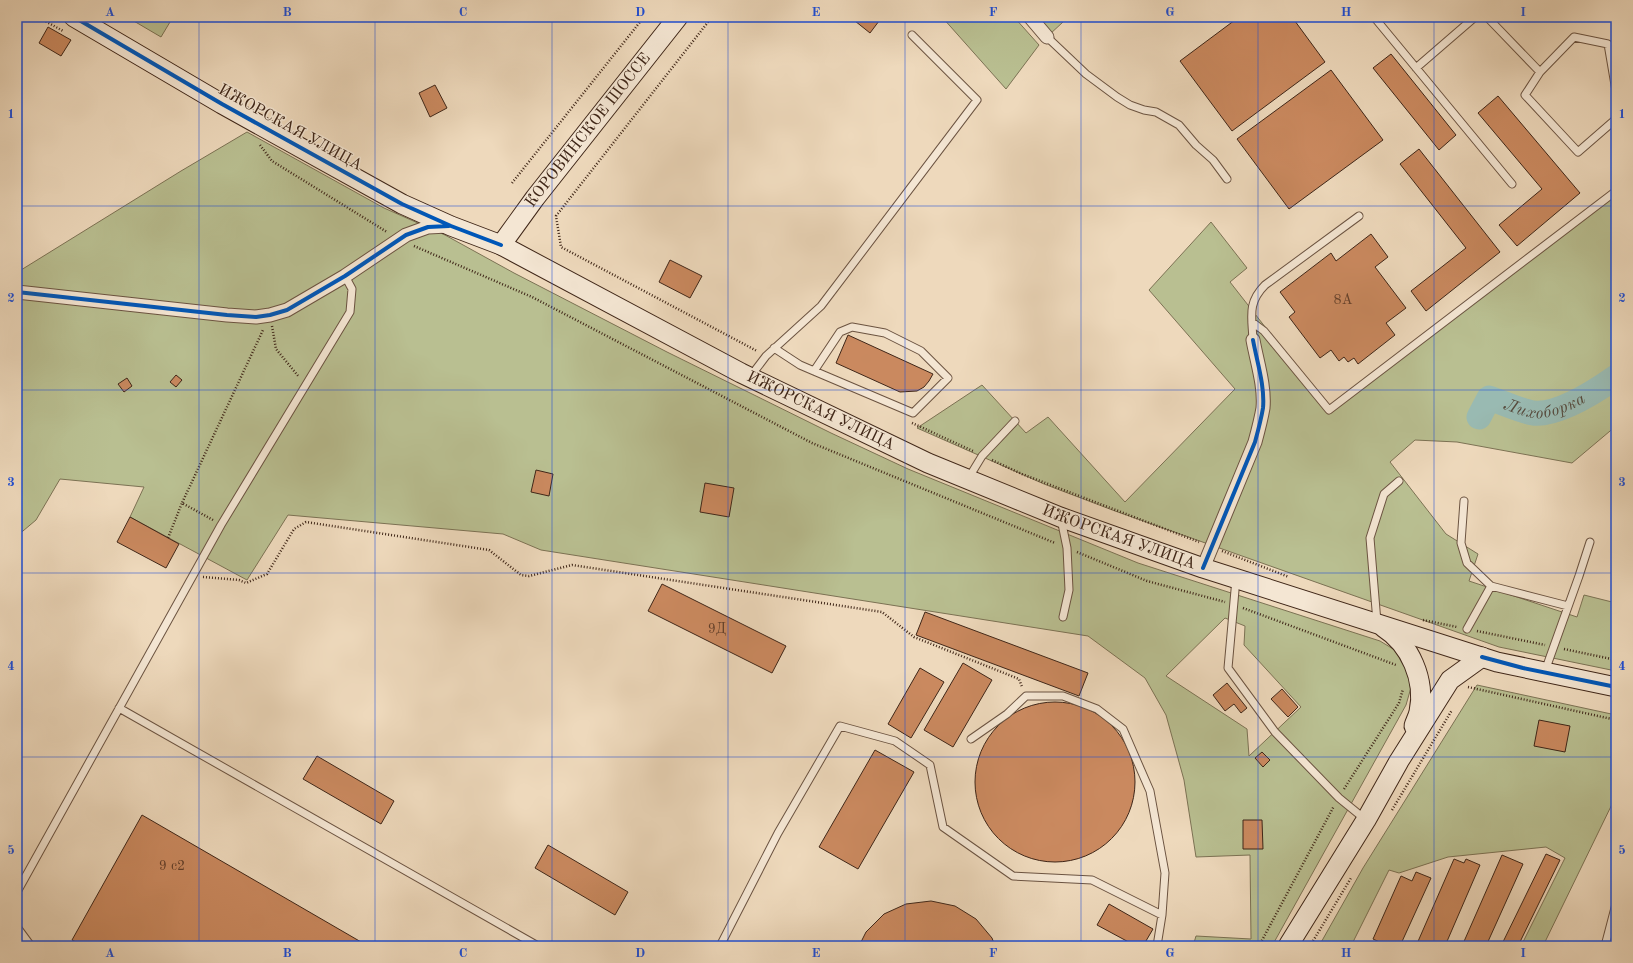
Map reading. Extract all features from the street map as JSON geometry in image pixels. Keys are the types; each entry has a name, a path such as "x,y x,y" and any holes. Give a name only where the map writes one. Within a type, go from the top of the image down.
{"main road":[{"name":"КОРОВИНСКОЕ ШОССЕ","path":"501,245 535,198 678,17"},
{"name":"ИЖОРСКАЯ УЛИЦА","path":"70,24 222,104 402,204 501,245 750,377 928,463 1060,517 1236,579 1482,657 1544,673 1616,687"},
{"path":"1377,624 1396,638 1409,655 1416,671 1421,691 1419,713 1399,761"},
{"path":"1288,946 1366,820 1399,761 1450,680 1482,657"}],"street":[{"path":"1030,17 1047,37"},
{"path":"17,292 227,315 256,317 270,316 287,310 345,276 406,235 428,227 452,226"},
{"path":"1203,568 1255,442 1260,424 1263,407 1262,391 1253,340"}],"lane":[{"path":"1374,17 1512,184"},
{"path":"1416,68 1475,17"},
{"path":"1487,17 1540,72"},
{"path":"750,377 766,356 821,306 977,100 912,35"},
{"path":"1047,37 1086,74 1117,97 1130,105 1156,112 1179,125 1196,145 1213,160 1227,179"},
{"path":"1616,91 1608,44 1574,37 1540,72 1525,95 1578,152 1616,119"},
{"path":"1252,322 1264,331 1330,410 1616,191"},
{"path":"1253,340 1252,304 1257,293 1265,285 1359,216"},
{"path":"17,892 221,525 350,312 352,289 345,276"},
{"path":"774,348 800,365 814,371 913,412 948,378 921,351 885,332 852,327 840,332 814,371"},
{"path":"968,480 982,456 1015,421"},
{"path":"1377,624 1370,538 1384,494 1399,480"},
{"path":"1464,501 1461,543 1467,563 1491,586 1568,606"},
{"path":"1060,517 1067,548 1069,590 1063,617"},
{"path":"1544,673 1590,542"},
{"path":"1236,579 1228,668 1275,732 1338,798 1366,820"},
{"path":"1467,629 1491,586"},
{"path":"971,739 1007,714 1026,696 1063,696 1097,709 1123,729 1150,791 1165,873 1162,915 1157,946"},
{"path":"119,708 538,946"},
{"path":"720,946 778,833 840,726 895,741 930,765 942,827 1013,876 1092,880 1162,915"},
{"path":"1605,946 1616,904"},
{"path":"17,927 31,946"}],"path":[{"path":"38,17 70,24"},
{"path":"512,183 644,17"},
{"path":"712,17 556,216 561,247 766,356"},
{"path":"259,143 272,161 399,240 532,297 812,443 1147,581 1234,605 1399,666"},
{"path":"270,316 276,349 306,384"},
{"path":"168,538 182,503 250,355 270,316"},
{"path":"912,423 1022,474 1290,577"},
{"path":"182,503 221,525"},
{"path":"192,576 239,580 246,583 268,574 294,529 306,522 489,550 521,575 530,576 572,565 882,612 914,637 1019,679 1026,696"},
{"path":"1421,619 1616,660"},
{"path":"1259,946 1338,798 1399,704 1404,684"},
{"path":"1466,687 1616,720"},
{"path":"1388,816 1454,707"},
{"path":"1310,946 1351,878"}],"green space":[{"path":"127,17 173,17 161,37"},
{"path":"942,17 1014,17 1039,45 1006,89"},
{"path":"1034,17 1059,17 1063,22 1049,35"},
{"path":"247,132 384,208 445,235 514,273 667,352 831,433 908,469 1138,563 1380,641 1403,655 1412,684 1406,705 1272,946 1193,946 1196,936 1251,939 1250,855 1196,857 1184,780 1166,715 1145,678 1088,636 541,550 503,534 288,515 247,580 130,517 144,487 60,479 36,520 17,536 17,270 21,270","holes":["1225,618 1245,626 1244,645 1301,707 1249,756 1247,729 1166,676"]},
{"path":"1616,191 1616,426 1572,463 1457,442 1415,440 1390,462 1446,534 1478,554 1469,581 1577,617 1584,595 1616,603 1616,671 1499,647 1115,511 1044,484 917,428 982,385 1026,433 1048,417 1125,502 1235,389 1149,290 1211,222 1247,268 1230,282 1330,410"},
{"path":"1477,685 1616,715 1616,796 1543,946 1521,946 1565,858 1546,847 1448,857 1399,873 1389,870 1351,946 1319,946 1363,868"}],"building":[{"path":"850,17 882,17 870,33"},
{"path":"1239,17 1292,17 1325,62 1232,131 1180,61"},
{"path":"48,27 71,40 61,56 39,43"},
{"path":"1391,54 1456,135 1439,150 1373,68"},
{"path":"1331,70 1383,140 1289,209 1237,139"},
{"path":"435,85 447,108 430,117 419,93"},
{"path":"1498,96 1580,193 1517,246 1499,225 1542,189 1478,113"},
{"path":"1419,149 1500,252 1426,311 1411,291 1466,248 1400,164"},
{"path":"1371,234 1388,257 1375,267 1406,308 1386,323 1395,335 1358,364 1354,358 1348,362 1344,357 1339,361 1331,350 1320,358 1289,317 1295,312 1280,292 1331,253 1336,261"},
{"path":"670,260 702,276 690,298 659,282"},
{"path":"848,335 933,374 924,387 917,391 900,392 836,363"},
{"path":"176,375 182,380 176,387 170,382"},
{"path":"127,378 132,386 124,392 118,384"},
{"path":"536,470 553,474 549,496 531,492"},
{"path":"705,483 734,488 729,517 700,512"},
{"path":"130,517 179,544 166,568 117,542"},
{"path":"662,584 786,646 772,673 648,611"},
{"path":"925,612 1088,673 1079,696 916,635"},
{"path":"963,663 992,680 953,747 924,730"},
{"path":"920,668 944,682 911,738 888,724"},
{"path":"1227,683 1247,708 1241,713 1234,704 1225,711 1213,695"},
{"path":"1282,689 1298,707 1288,717 1271,699"},
{"path":"1063,702 1078,705 1093,711 1112,725 1122,737 1129,751 1134,766 1134,798 1129,813 1122,827 1112,839 1100,849 1078,859 1063,862 1047,862 1032,859 1010,849 998,839 988,827 976,798 975,774 978,759 988,737 998,725 1010,715 1039,703"},
{"path":"1539,720 1570,726 1565,752 1534,746"},
{"path":"875,750 914,772 858,869 819,847"},
{"path":"1262,752 1270,760 1263,767 1255,758"},
{"path":"317,756 394,801 381,824 303,779"},
{"path":"142,815 368,946 84,946 72,940"},
{"path":"1243,820 1262,820 1263,849 1243,849"},
{"path":"548,845 628,892 615,915 535,868"},
{"path":"1546,854 1560,860 1518,946 1501,946"},
{"path":"1502,855 1523,864 1486,946 1462,946"},
{"path":"1454,859 1464,863 1466,859 1480,865 1445,946 1416,946"},
{"path":"1416,872 1431,878 1400,946 1388,946 1373,939 1401,876 1412,881"},
{"path":"931,901 955,906 976,919 992,938 995,946 859,946 866,932 884,914 906,904"},
{"path":"1109,904 1153,929 1143,946 1136,946 1097,925"}],"waterway":[{"name":"Лихоборка","path":"1479,417 1489,398 1528,412 1543,413 1565,407 1598,389 1616,377"}],"cycle path":[{"path":"74,17 222,104 402,204 451,226 501,245"},
{"path":"17,292 227,315 256,317 270,315 287,310 345,276 406,235 428,227 449,226"},
{"path":"1203,568 1255,442 1263,408 1263,391 1253,340"},
{"path":"1482,657 1523,668 1616,687"}]}
